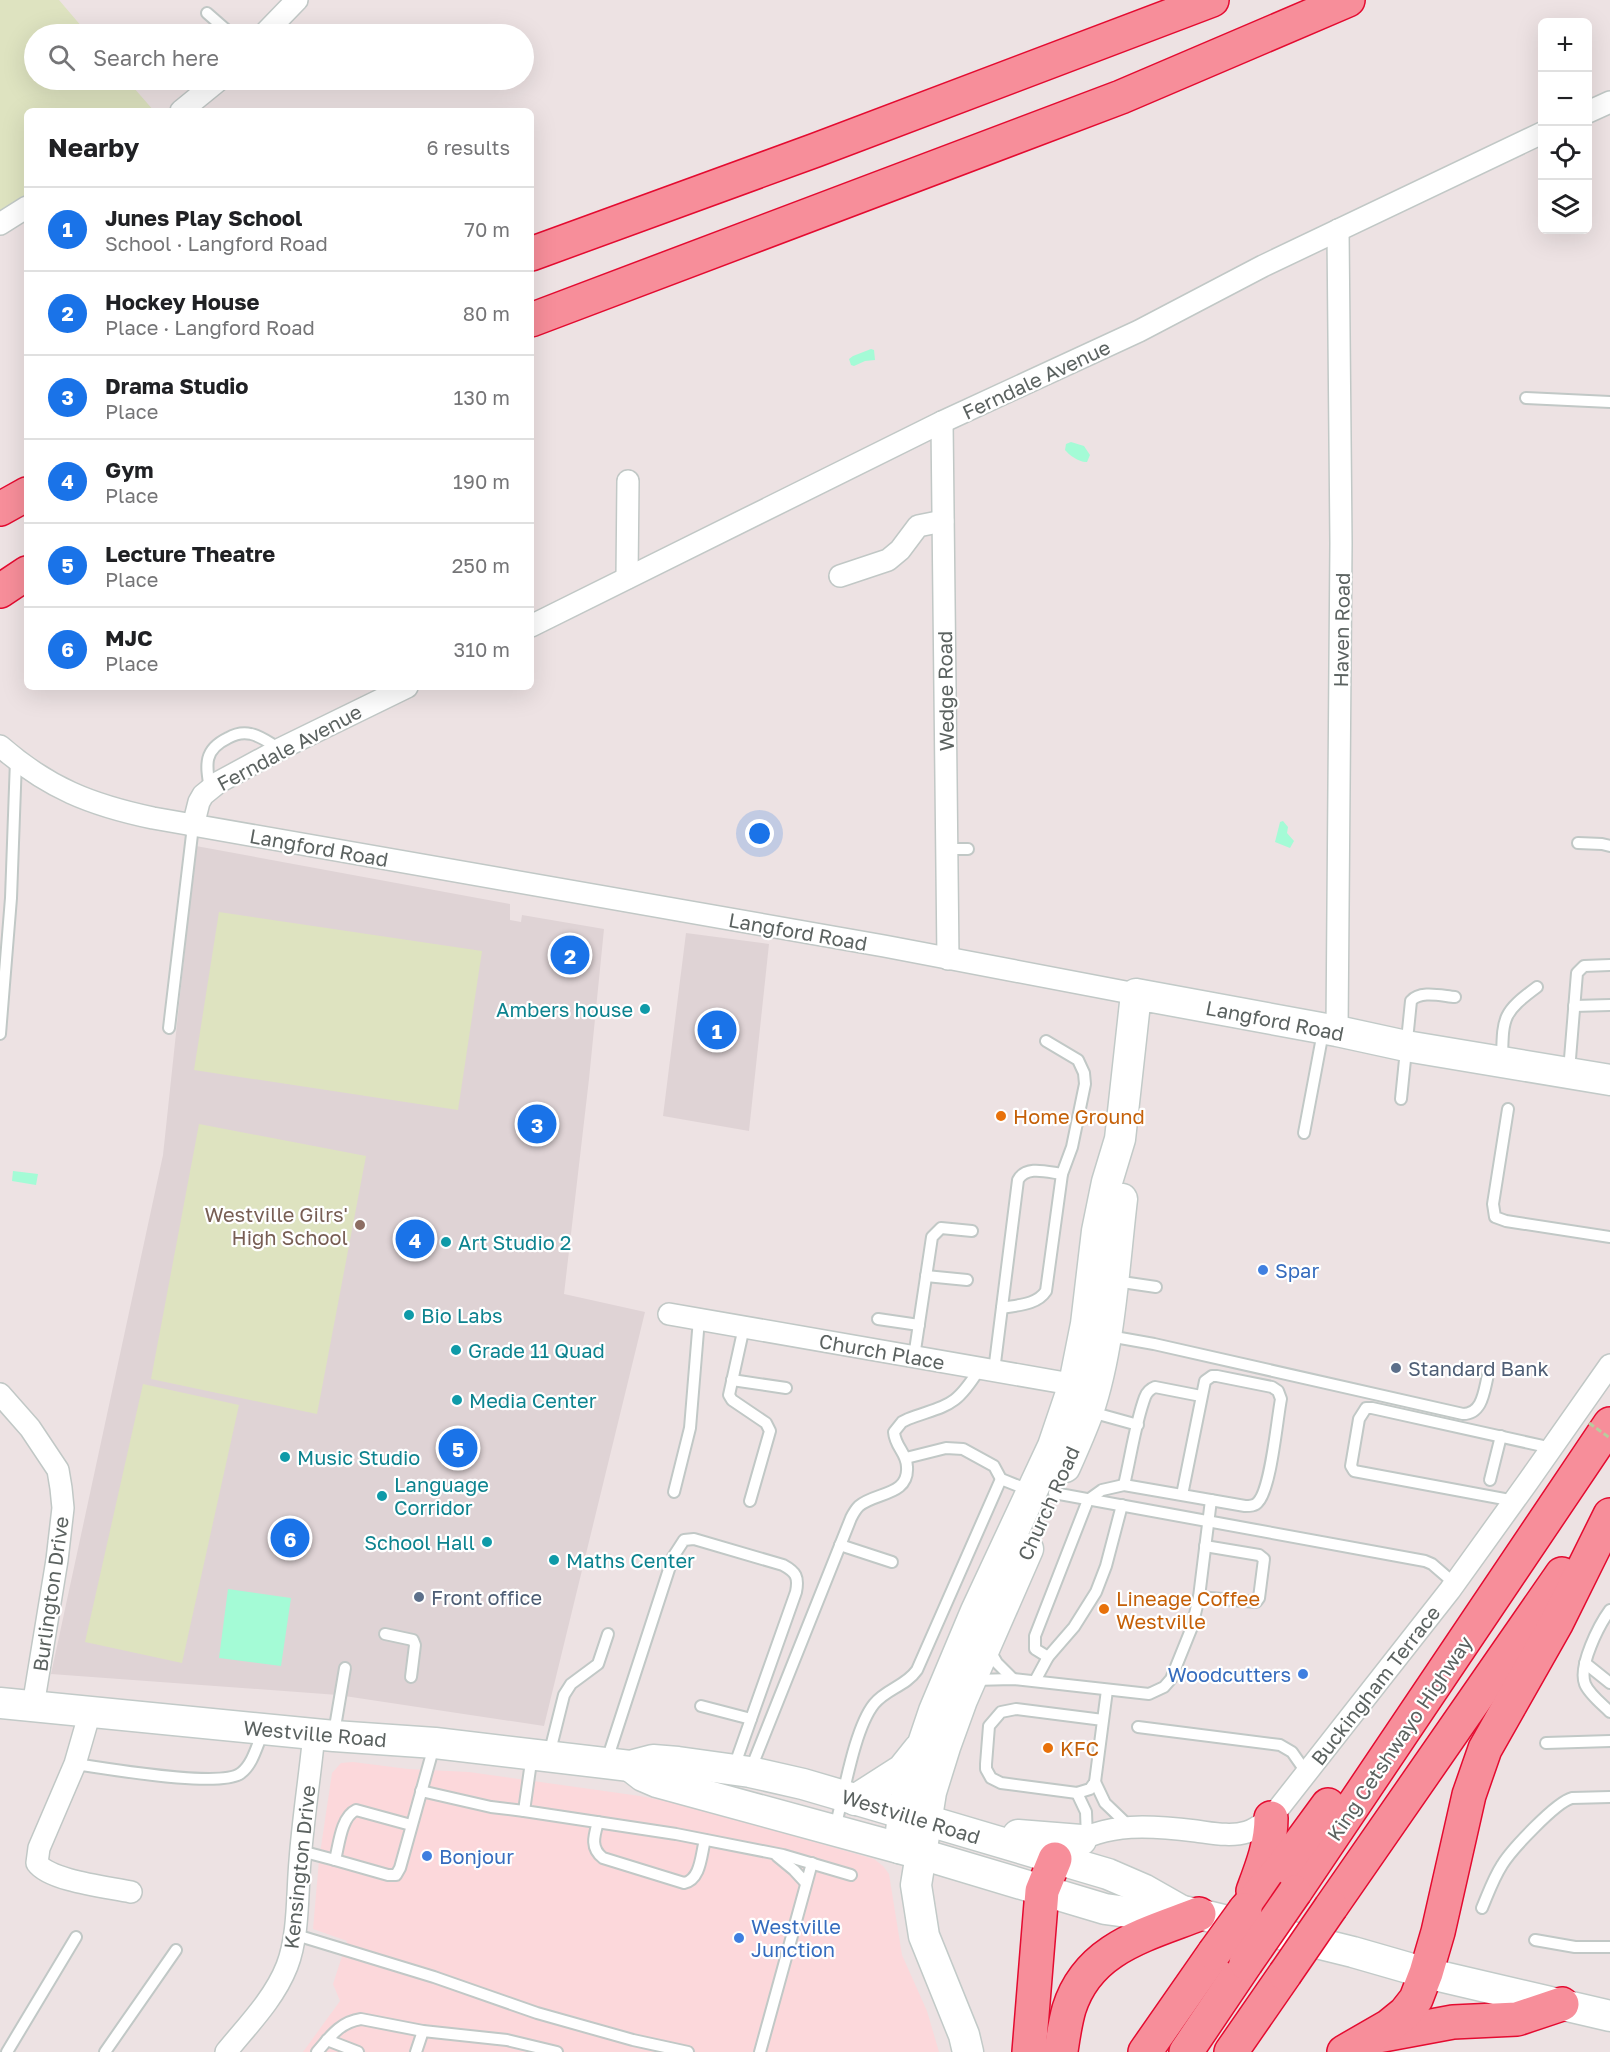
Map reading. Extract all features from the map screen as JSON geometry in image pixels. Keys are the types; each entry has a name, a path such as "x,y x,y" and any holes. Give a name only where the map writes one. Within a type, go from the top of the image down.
{"highway":[{"path":"534,253 816,150 1212,0"},
{"path":"534,319 1121,97 1348,0"},
{"path":"0,509 24,496"},
{"path":"0,591 24,575"},
{"name":"King Cetshwayo Highway","path":"1186,2052 1295,1892 1559,1461 1599,1423"},
{"path":"1145,2052 1245,1910 1284,1864 1375,1740 1559,1461"},
{"name":"King Cetshwayo Highway","path":"1231,2052 1610,1503"},
{"path":"1344,2052 1373,2037 1406,2013 1416,1999 1438,1932 1469,1795 1485,1749 1557,1622 1610,1515"},
{"path":"1245,1910 1268,1847 1271,1818"},
{"path":"1029,2052 1050,1894 1073,1850"},
{"path":"1050,1894 1053,2029 1061,2051"},
{"path":"1061,2051 1069,2008 1083,1979 1093,1967 1122,1944 1190,1913"},
{"path":"1373,2037 1453,2022 1517,2019 1562,2004"}],"street":[{"path":"274,24 297,0"},
{"path":"185,108 207,90"},
{"path":"1592,110 1610,102"},
{"name":"Ferndale Avenue","path":"534,624 942,422 1139,331 1263,266 1538,136"},
{"path":"0,224 24,209"},
{"name":"Haven Road","path":"1330,1030 1341,543 1338,230"},
{"name":"Wedge Road","path":"942,422 943,521 957,849 948,959"},
{"path":"627,578 628,481"},
{"path":"840,576 888,560 900,550 918,526 943,521"},
{"name":"Ferndale Avenue","path":"193,826 199,802 210,789 280,749 401,690"},
{"name":"Langford Road","path":"0,746 16,760 61,788 84,799 112,809 193,826 884,946 1406,1046 1610,1080"},
{"name":"Church Road","path":"914,1818 931,1792 945,1747 1012,1585 1043,1492 1081,1397 1095,1334 1102,1279 1124,1182 1120,1139 1136,994"},
{"name":"Church Place","path":"669,1314 987,1369 1081,1397"},
{"name":"Buckingham Terrace","path":"1073,1850 1114,1829 1155,1827 1237,1833 1258,1827 1271,1818 1515,1501 1559,1461 1610,1365"},
{"name":"Burlington Drive","path":"0,1394 30,1428 58,1470 61,1488 63,1508 57,1560 33,1706"},
{"name":"Church Road","path":"910,1851 914,1818 909,1788 923,1743 951,1669 1043,1492"},
{"name":"Westville Road","path":"0,1703 324,1735 435,1743 618,1765 657,1782 910,1851 1105,1909 1142,1914 1190,1913"},
{"path":"90,1712 75,1764 39,1848 37,1863 42,1870 56,1876 131,1892"},
{"name":"Kensington Drive","path":"226,2052 270,1998 280,1980 292,1948 301,1851 324,1735"},
{"path":"850,1798 902,1770 923,1743"},
{"name":"Westville Road","path":"618,1765 653,1760 742,1771 803,1784 995,1840 1073,1850 1130,1883 1190,1913 1353,1952 1426,1973 1610,2016"},
{"path":"742,1771 749,1788 784,1798 803,1822"},
{"path":"910,1851 924,1936 961,2026 968,2052"}],"lane":[{"path":"207,13 220,24"},
{"path":"1526,398 1610,402"},
{"path":"210,789 207,770 208,754 222,741 233,735 253,734 280,749"},
{"path":"0,1034 11,898 16,760"},
{"path":"169,1028 193,826"},
{"path":"1578,843 1610,846"},
{"path":"1569,1073 1576,980 1579,969 1584,966 1610,965"},
{"path":"1502,1061 1503,1022 1515,1003 1537,987"},
{"path":"1401,1098 1412,999 1422,995 1455,997"},
{"path":"1574,1006 1610,1005"},
{"path":"1304,1133 1317,1068 1330,1030"},
{"path":"1002,1308 1031,1302 1040,1298 1046,1291 1062,1174 1072,1147 1085,1084 1084,1073 1078,1060 1046,1041"},
{"path":"1508,1109 1493,1204 1495,1217 1506,1221 1610,1237"},
{"path":"742,1771 851,1518 859,1506 888,1494 903,1483 907,1471 906,1458 899,1450 895,1439 894,1432 897,1427 908,1419 952,1403 987,1369 1002,1308 1018,1180 1025,1172 1031,1170 1062,1174"},
{"path":"914,1357 930,1241 938,1229 947,1227 972,1231"},
{"path":"926,1276 967,1280"},
{"path":"1102,1279 1155,1287"},
{"path":"674,1492 690,1428 699,1319"},
{"path":"878,1319 919,1325"},
{"path":"744,1327 729,1395 732,1400 766,1423 770,1431 750,1501"},
{"path":"1095,1334 1154,1344 1463,1414 1469,1414 1479,1406 1488,1375"},
{"path":"1048,1657 1035,1649 1035,1636 1088,1500 1102,1490 1125,1485 1182,1495 1211,1500 1245,1506 1253,1506 1261,1498 1266,1484 1280,1394 1272,1387 1212,1376 1205,1381 1200,1396 1182,1495"},
{"path":"732,1380 786,1388"},
{"path":"1125,1485 1138,1425 1146,1396 1151,1388 1200,1396"},
{"path":"1081,1397 1138,1425"},
{"path":"1515,1501 1354,1471 1351,1466 1359,1419 1366,1408 1501,1436 1559,1461"},
{"path":"1491,1480 1501,1436"},
{"path":"906,1458 946,1448 963,1449 994,1466 1001,1479 1043,1492 1425,1561 1432,1564 1454,1583"},
{"path":"835,1831 850,1798 856,1745 868,1712 881,1696 912,1678 917,1670 1001,1479"},
{"path":"971,1680 1013,1679 1149,1694 1164,1687 1171,1679 1192,1627 1199,1597 1211,1500"},
{"path":"1035,1682 1048,1657 1074,1628 1096,1592 1106,1566 1122,1505"},
{"path":"618,1765 673,1557 684,1540 690,1539 783,1565 798,1577 796,1592 751,1719 742,1771"},
{"path":"840,1545 892,1562"},
{"path":"1199,1597 1256,1602 1259,1598 1264,1565 1264,1559 1259,1555 1205,1546"},
{"path":"1610,1610 1585,1663 1583,1675 1587,1688 1610,1712"},
{"path":"385,1634 410,1638 414,1642 411,1677"},
{"path":"524,1811 540,1754 564,1695 571,1684 598,1664 608,1634"},
{"path":"987,1645 997,1663 1013,1679"},
{"path":"1585,1663 1610,1683"},
{"path":"324,1735 345,1668"},
{"path":"1103,1720 1016,1709 1001,1712 989,1726 986,1769 991,1778 1001,1783 1077,1793 1090,1789 1095,1782 1107,1690"},
{"path":"701,1706 751,1719"},
{"path":"1138,1727 1280,1745 1292,1752 1306,1772"},
{"path":"75,1764 195,1779 229,1779 241,1773 250,1763 264,1729"},
{"path":"1546,1743 1610,1741"},
{"path":"301,1851 388,1875 396,1875 400,1868 435,1743"},
{"path":"1095,1782 1105,1803 1131,1827"},
{"path":"421,1791 481,1805 598,1822 772,1853 851,1875"},
{"path":"1073,1850 1086,1812 1077,1793"},
{"path":"1482,1908 1506,1860 1556,1806 1572,1798 1610,1797"},
{"path":"335,1860 346,1821 353,1810 411,1825"},
{"path":"598,1822 593,1843 598,1854 603,1858 684,1883 689,1882 696,1875 705,1840"},
{"path":"772,1853 788,1864 806,1883"},
{"path":"760,2052 812,1863"},
{"path":"293,1934 434,1977 537,2013 670,2050 688,2052"},
{"path":"7,2052 76,1936"},
{"path":"1535,1940 1575,1947 1610,1947"},
{"path":"105,2052 176,1950"},
{"path":"317,2052 342,2025 351,2020 361,2019 423,2031 507,2040 557,2052"},
{"path":"416,2052 423,2031"},
{"path":"327,2040 358,2052"}],"path":[{"path":"1599,1423 1610,1438"}],"shaded area":[{"path":"0,0 59,0 79,24 24,24 24,90 136,90 151,108 24,108 24,209 0,224"},
{"path":"871,349 874,350 875,360 851,365 849,359"},
{"path":"1071,442 1084,446 1090,455 1087,462 1075,458 1065,450 1066,444"},
{"path":"1283,821 1288,827 1287,833 1294,841 1290,848 1275,842 1280,822"},
{"name":"Westville Gilrs' High School","path":"196,846 510,904 510,920 521,922 522,915 604,929 564,1294 645,1312 544,1726 338,1695 51,1674 163,1155"},
{"path":"219,912 482,951 458,1110 194,1070"},
{"path":"686,933 769,944 749,1131 663,1116"},
{"path":"199,1124 366,1156 317,1414 151,1379"},
{"path":"13,1171 38,1174 36,1185 12,1181"},
{"path":"143,1384 239,1405 182,1663 85,1642"},
{"path":"228,1589 291,1598 281,1666 219,1658"},
{"path":"353,1762 408,1769 469,1772 640,1796 681,1804 874,1859 889,1874 902,1955 927,2011 939,2052 303,2052 340,2001 333,1984 347,1941 313,1929 319,1860 332,1773 341,1763"}],"place":[{"name":"Hockey House","path":"570,955"},
{"name":"Ambers house","path":"645,1009"},
{"name":"Junes Play School","path":"717,1030"},
{"name":"Home Ground","path":"1001,1116"},
{"name":"Drama Studio","path":"537,1124"},
{"name":"Westville Gilrs' High School","path":"360,1225"},
{"name":"Gym","path":"415,1239"},
{"name":"Art Studio 2","path":"446,1242"},
{"name":"Spar","path":"1263,1270"},
{"name":"Bio Labs","path":"409,1315"},
{"name":"Grade 11 Quad","path":"456,1350"},
{"name":"Standard Bank","path":"1396,1368"},
{"name":"Media Center","path":"457,1400"},
{"name":"Lecture Theatre","path":"458,1448"},
{"name":"Music Studio","path":"285,1457"},
{"name":"Language Corridor","path":"382,1496"},
{"name":"MJC","path":"290,1538"},
{"name":"School Hall","path":"487,1542"},
{"name":"Maths Center","path":"554,1560"},
{"name":"Front office","path":"419,1597"},
{"name":"Lineage Coffee Westville","path":"1104,1609"},
{"name":"Woodcutters","path":"1303,1674"},
{"name":"KFC","path":"1048,1748"},
{"name":"Bonjour","path":"427,1856"},
{"name":"Westville Junction","path":"739,1938"}]}
